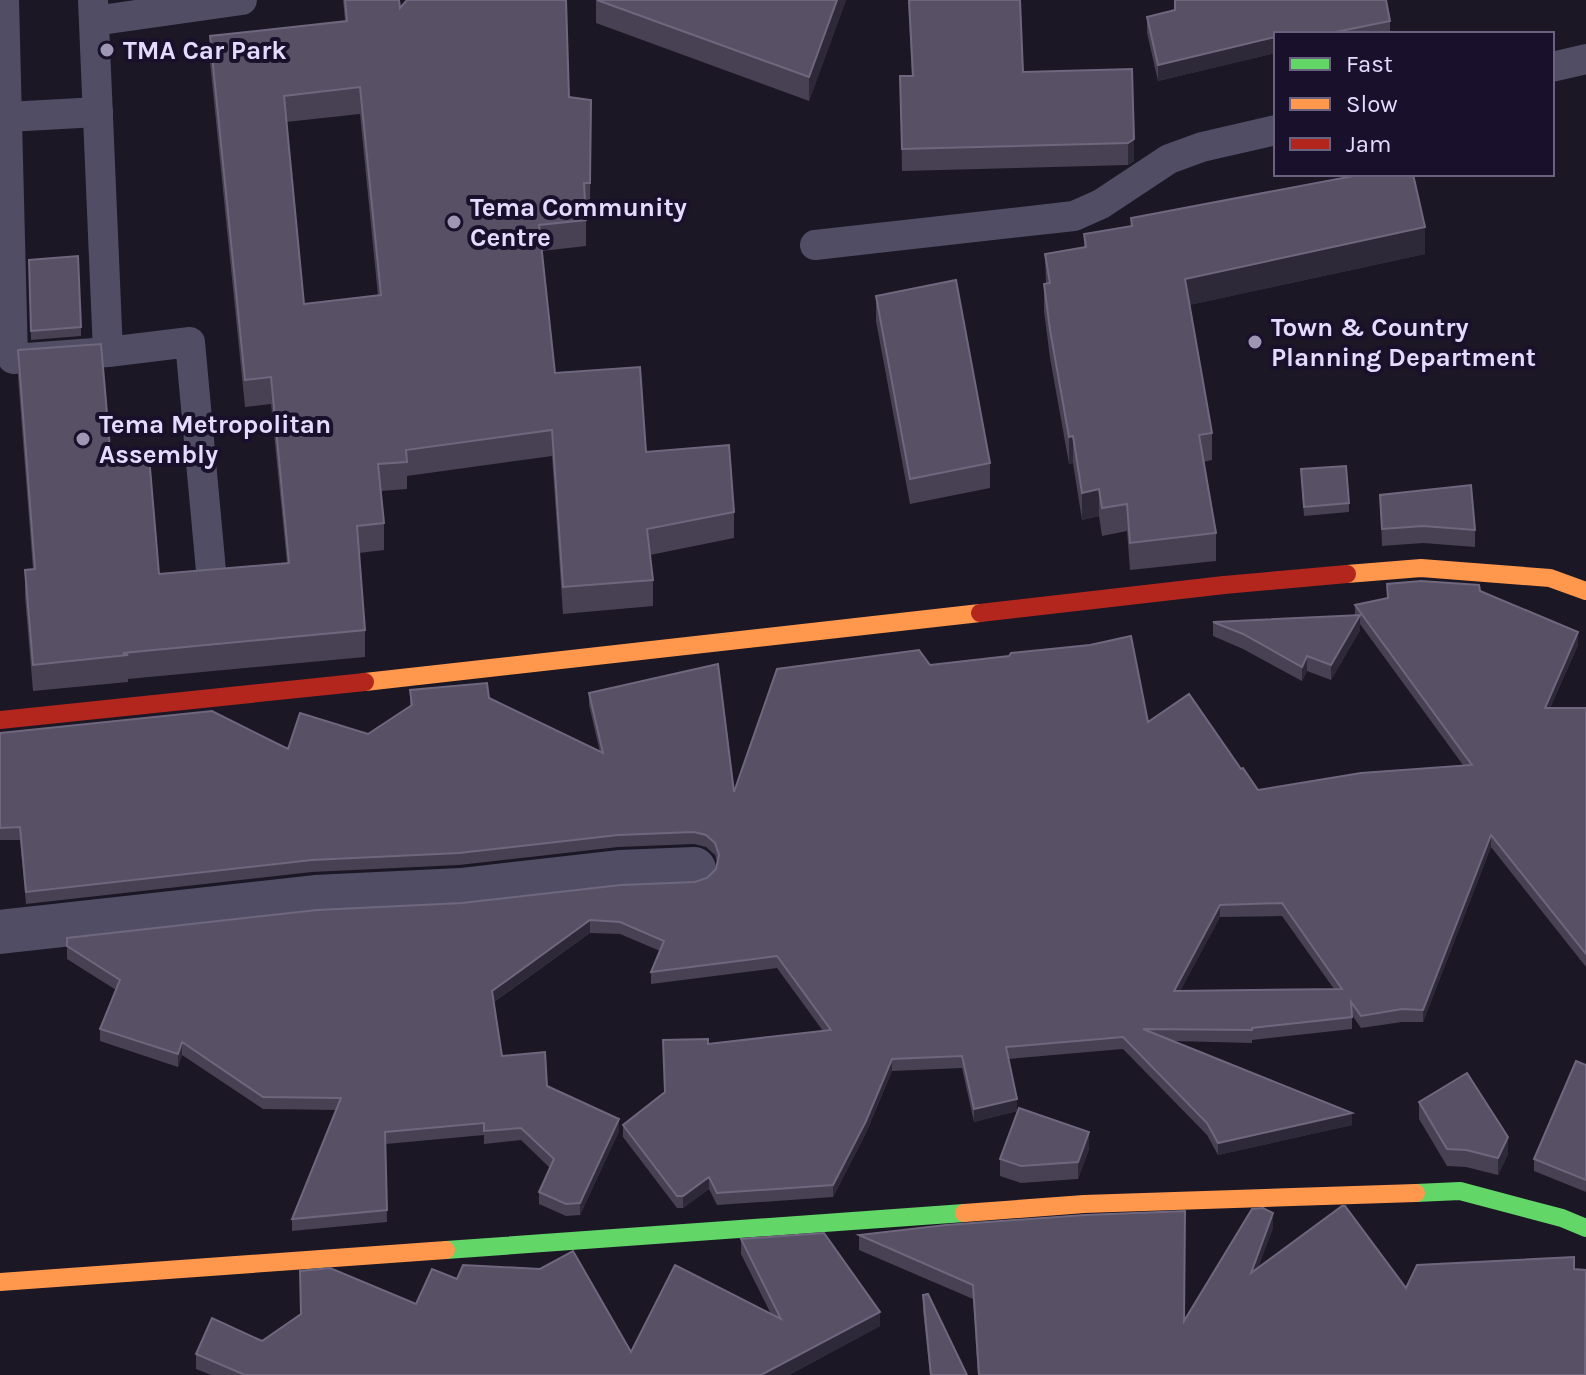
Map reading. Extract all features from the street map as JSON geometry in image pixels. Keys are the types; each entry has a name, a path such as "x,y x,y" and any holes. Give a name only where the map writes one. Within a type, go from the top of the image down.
{"street":[{"path":"0,720 413,677 1224,585 1421,568 1550,578 1586,591"},
{"path":"0,932 315,897 461,890 619,872 694,869"},
{"path":"0,1282 1084,1204 1428,1192 1460,1191 1562,1218 1586,1228"}],"lane":[{"path":"4,0 13,359 190,342 211,571"},
{"path":"108,352 94,11 242,0"},
{"path":"1554,67 1586,59"},
{"path":"7,117 98,112"},
{"path":"815,245 1074,216 1101,204 1169,159 1202,147 1274,130"}],"building":[{"path":"345,0 399,0 400,8 407,0 566,0 569,97 591,100 590,183 584,183 586,220 539,225 555,373 640,367 646,452 729,445 734,512 647,529 653,580 563,587 552,430 406,450 407,462 378,464 384,523 357,526 365,630 123,653 128,655 33,665 25,570 35,569 18,350 101,344 111,460 149,456 159,574 289,563 271,377 245,380 210,36 347,21","holes":["360,87 381,295 304,304 284,96"]},
{"path":"597,0 837,0 809,77"},
{"path":"909,0 1020,0 1023,72 1132,69 1134,139 1128,143 902,149 900,76 913,76"},
{"path":"1175,0 1386,0 1390,21 1336,32 1274,32 1274,37 1158,65 1147,17 1175,10"},
{"path":"1353,176 1413,176 1425,227 1185,279 1212,433 1199,435 1216,533 1130,543 1127,504 1102,508 1099,489 1082,493 1050,330 1044,284 1050,283 1045,254 1086,247 1084,234 1132,226 1131,218"},
{"path":"78,256 81,327 31,331 29,260"},
{"path":"956,280 990,463 910,479 876,296"},
{"path":"1346,466 1349,503 1304,507 1301,469"},
{"path":"1471,485 1475,530 1423,526 1382,529 1380,495"},
{"path":"1421,581 1479,585 1480,591 1578,632 1545,708 1586,708 1586,954 1491,835 1423,1010 1402,1009 1361,1016 1351,1002 1352,1017 1252,1030 1143,1029 1352,1113 1218,1143 1207,1123 1123,1037 1006,1047 1017,1099 974,1109 962,1056 892,1059 866,1121 833,1185 717,1193 709,1177 683,1196 677,1196 623,1125 665,1092 663,1040 708,1039 708,1044 831,1030 777,956 651,972 664,941 620,922 590,920 492,991 502,1056 545,1052 547,1086 619,1119 580,1203 566,1204 539,1192 554,1159 521,1128 484,1131 484,1123 385,1132 387,1210 292,1219 341,1098 263,1097 182,1042 178,1054 100,1029 120,980 67,946 67,938 317,910 462,903 621,885 695,882 707,878 716,869 719,855 715,843 706,835 694,832 618,835 459,853 312,860 26,892 20,827 0,828 0,733 212,711 288,749 300,713 368,734 412,705 410,690 487,683 489,698 603,753 589,693 718,664 734,792 777,669 919,650 930,665 1090,645 1131,636 1148,722 1189,694 1258,790 1361,773 1472,765 1355,605 1388,598 1387,584","holes":["1282,903 1342,989 1174,991 1220,905"]},
{"path":"1360,615 1331,665 1307,656 1302,667 1243,634 1213,622"},
{"path":"1576,1061 1586,1065 1586,1180 1534,1159"},
{"path":"1467,1073 1508,1137 1498,1158 1447,1149 1419,1102"},
{"path":"1019,1108 1089,1132 1078,1162 1021,1166 1000,1159"},
{"path":"1342,1206 1406,1288 1417,1265 1574,1257 1574,1269 1586,1270 1585,1375 979,1375 973,1285 859,1235 946,1225 1185,1211 1184,1321 1252,1209 1263,1208 1273,1213 1251,1273"},
{"path":"824,1233 880,1312 761,1375 245,1375 196,1354 212,1318 262,1341 301,1314 300,1271 330,1268 416,1304 432,1269 457,1279 463,1265 540,1269 573,1251 631,1352 675,1265 781,1319 741,1239"},
{"path":"928,1294 967,1375 931,1375 923,1295"}],"traffic: fast":[{"path":"1416,1193 1460,1191 1562,1218 1586,1228"},
{"path":"446,1250 964,1213"}],"traffic: slow":[{"path":"1347,574 1421,568 1550,578 1586,591"},
{"path":"365,682 980,613"},
{"path":"964,1213 1084,1204 1416,1193"},
{"path":"0,1282 446,1250"}],"traffic: jam":[{"path":"980,613 1347,574"},
{"path":"0,720 365,682"}],"place":[{"name":"TMA Car Park","path":"107,50"},
{"name":"Tema Community Centre","path":"454,222"},
{"name":"Town & Country Planning Department","path":"1255,342"},
{"name":"Tema Metropolitan Assembly","path":"83,439"}]}
